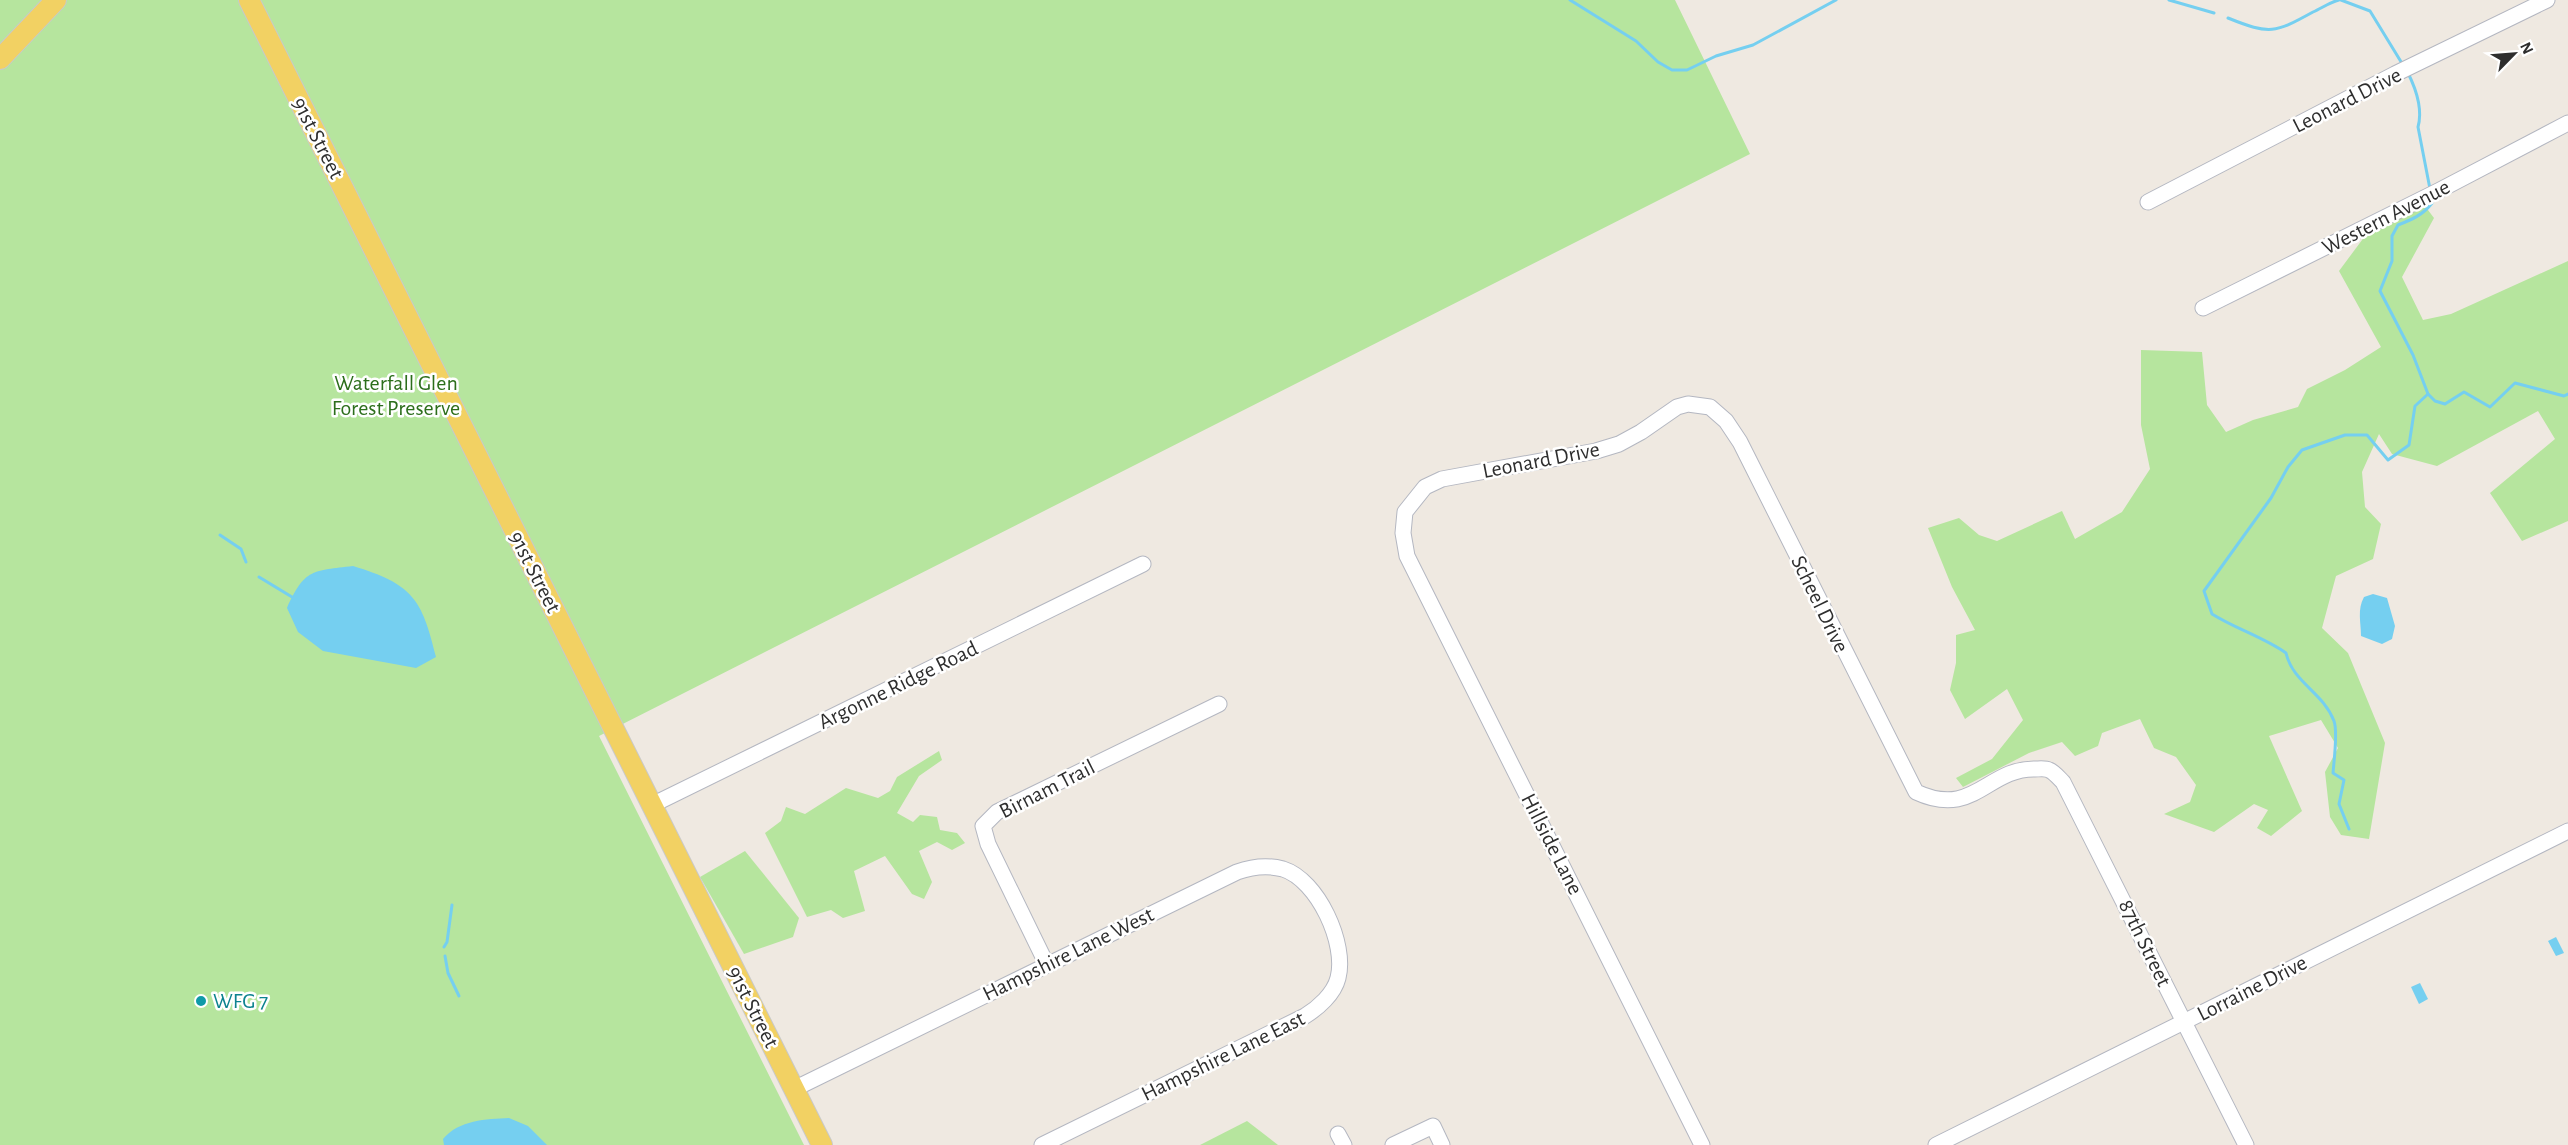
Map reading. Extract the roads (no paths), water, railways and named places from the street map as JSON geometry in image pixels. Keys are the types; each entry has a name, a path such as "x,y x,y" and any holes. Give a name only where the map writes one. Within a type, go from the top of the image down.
{"main road":[{"path":"0,59 56,0"},
{"name":"91st Street","path":"249,0 822,1145"}],"street":[{"name":"Leonard Drive","path":"2148,202 2396,74 2547,0"},
{"name":"Western Avenue","path":"2203,308 2421,200 2568,123"},
{"name":"Leonard Drive","path":"1403,542 1405,512 1417,494 1433,482 1509,465 1596,452 1619,444 1641,432 1677,407 1688,404 1710,407"},
{"name":"Scheel Drive","path":"1710,407 1726,421 1740,442 1916,792 1931,799 1945,801 1960,799 2023,769"},
{"name":"Hillside Lane","path":"1403,542 1702,1145"},
{"name":"Argonne Ridge Road","path":"652,805 1143,564"},
{"name":"Birnam Trail","path":"1047,965 988,844 983,826 997,812 1219,704"},
{"name":"87th Street","path":"2023,769 2048,769 2063,782 2246,1145"},
{"name":"Lorraine Drive","path":"1936,1145 2568,831"},
{"name":"Hampshire Lane West","path":"794,1089 1237,872 1254,867 1284,870 1302,881 1312,891 1329,921"},
{"name":"Hampshire Lane East","path":"1042,1145 1312,1012 1325,999 1338,980 1339,948 1329,921"},
{"path":"1393,1145 1433,1126 1442,1145"}],"water":[{"path":"353,566 389,580 411,596 425,620 436,657 416,668 323,651 298,632 287,608 299,585 305,578 319,571"},
{"path":"2373,594 2387,598 2395,626 2392,639 2382,644 2361,636 2362,602 2364,597"},
{"path":"2556,937 2564,953 2556,956 2548,941"},
{"path":"2420,983 2428,999 2419,1004 2411,987"},
{"path":"509,1118 528,1126 547,1145 444,1145 443,1139 449,1133 465,1124"}],"waterway":[{"path":"1570,0 1636,41 1658,62 1672,70 1687,70 1716,56 1753,45 1836,0"},
{"path":"2169,0 2214,13"},
{"path":"2228,18 2263,29 2280,28 2339,0"},
{"path":"2341,0 2370,11 2403,65"},
{"path":"2408,73 2418,99 2420,113 2418,127 2430,189"},
{"path":"2432,198 2432,203 2425,211 2398,225 2392,236 2392,261 2380,291 2413,355 2428,394 2435,401 2445,404 2464,392 2490,407 2515,383 2564,396 2568,394"},
{"path":"2349,829 2339,804 2344,780 2333,773 2336,732 2329,711 2295,672 2286,653 2212,614 2204,591 2271,498 2288,467 2302,450 2345,435 2367,435 2388,460 2409,445 2415,406 2428,394"},
{"path":"220,535 241,549 246,562"},
{"path":"259,577 292,597"},
{"path":"444,947 447,942 452,905"},
{"path":"445,956 448,973 459,996"}],"place":[{"name":"WFG 7","path":"201,1001"}],"park label":[{"name":"Waterfall Glen Forest Preserve","path":"396,396"}]}
